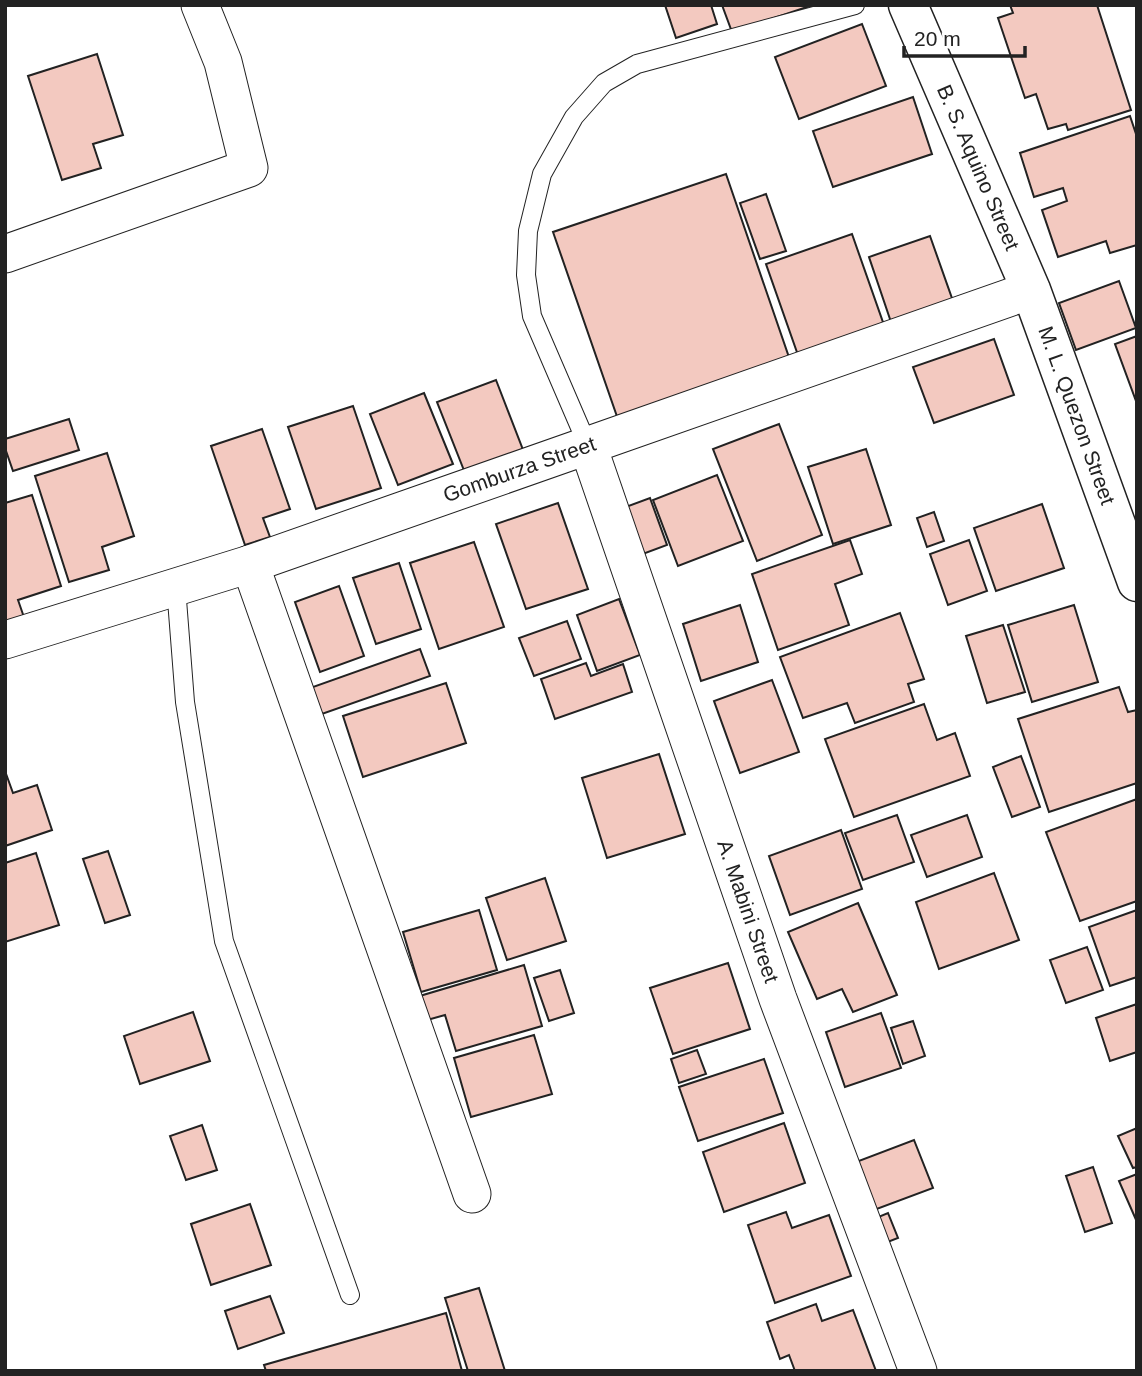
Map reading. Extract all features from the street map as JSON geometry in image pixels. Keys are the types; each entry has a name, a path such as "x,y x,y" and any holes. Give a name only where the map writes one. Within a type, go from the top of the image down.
{"street":[{"path":"5,254 249,168 223,62 200,5"},
{"name":"B. S. Aquino Street","path":"908,5 1031,290"},
{"name":"Gomburza Street","path":"5,640 250,564 1031,290"},
{"name":"M. L. Quezon Street","path":"1031,290 1137,582"},
{"name":"A. Mabini Street","path":"587,446 778,999 918,1371"},
{"path":"250,564 471,1194"}],"lane":[{"path":"587,446 532,316 526,275 528,231 542,174 575,117 604,83 636,64 855,5"},
{"path":"176,587 185,702 224,941 350,1295"}],"building":[{"path":"665,5 711,5 717,24 676,38"},
{"path":"722,5 813,5 732,32"},
{"path":"1010,5 1097,5 1131,110 1068,130 1066,124 1048,129 1036,94 1025,98 998,18 1013,13"},
{"path":"862,24 886,86 799,119 775,57"},
{"path":"97,54 123,135 93,144 101,168 62,180 28,76"},
{"path":"913,97 932,154 833,187 813,131"},
{"path":"1130,116 1137,137 1137,245 1110,253 1106,241 1058,257 1042,210 1067,201 1063,188 1034,197 1020,153"},
{"path":"726,174 793,369 621,428 553,232"},
{"path":"766,194 786,251 760,259 740,203"},
{"path":"852,234 885,328 799,358 766,264"},
{"path":"930,236 954,304 892,325 869,257"},
{"path":"1119,281 1136,328 1076,350 1059,303"},
{"path":"1137,336 1137,401 1136,401 1115,344"},
{"path":"994,339 1014,395 934,423 913,367"},
{"path":"496,380 525,455 467,478 437,402"},
{"path":"424,393 453,464 398,485 370,414"},
{"path":"353,406 381,488 316,509 288,427"},
{"path":"69,419 79,450 13,471 5,448 5,439"},
{"path":"779,424 822,535 757,561 713,449"},
{"path":"262,429 290,509 263,518 270,537 245,545 211,446"},
{"path":"866,449 891,525 833,544 808,467"},
{"path":"107,453 134,536 102,547 109,570 69,582 35,476"},
{"path":"717,475 743,541 678,566 653,500"},
{"path":"32,495 61,586 18,600 26,623 5,630 5,503"},
{"path":"650,498 667,545 632,558 615,511"},
{"path":"558,503 588,589 526,609 496,524"},
{"path":"1042,504 1064,568 996,591 974,528"},
{"path":"934,512 944,541 927,547 917,518"},
{"path":"850,540 862,574 835,584 849,625 778,650 752,574"},
{"path":"969,540 987,591 948,605 930,554"},
{"path":"474,542 504,627 439,649 410,563"},
{"path":"399,563 421,629 376,644 353,578"},
{"path":"339,586 364,656 320,672 295,602"},
{"path":"619,599 640,655 597,671 577,615"},
{"path":"740,605 758,662 701,681 683,624"},
{"path":"1074,605 1098,682 1032,702 1008,625"},
{"path":"900,613 924,679 908,684 914,702 855,723 847,703 803,718 780,657"},
{"path":"567,621 581,659 534,676 519,638"},
{"path":"1003,625 1025,692 987,703 966,636"},
{"path":"420,649 430,676 319,715 310,688"},
{"path":"586,663 591,676 623,664 632,692 555,719 541,679"},
{"path":"772,680 799,752 740,773 714,701"},
{"path":"446,683 466,743 363,777 343,716"},
{"path":"1119,687 1128,712 1137,710 1137,783 1049,812 1018,719"},
{"path":"924,704 937,740 955,733 970,776 854,817 825,739"},
{"path":"659,754 685,834 607,858 582,778"},
{"path":"1021,756 1040,807 1012,817 993,767"},
{"path":"5,771 13,793 37,785 52,830 5,846"},
{"path":"1137,799 1137,901 1080,921 1046,832"},
{"path":"897,815 914,862 863,880 845,833"},
{"path":"967,815 982,857 927,877 911,835"},
{"path":"841,830 862,889 790,915 769,856"},
{"path":"108,851 130,915 105,923 83,859"},
{"path":"36,853 59,925 5,942 5,863"},
{"path":"994,873 1019,940 939,969 916,902"},
{"path":"545,878 566,941 507,960 486,898"},
{"path":"858,903 897,995 853,1012 842,989 817,999 788,932"},
{"path":"479,910 497,970 421,992 403,932"},
{"path":"1137,910 1137,977 1110,986 1089,927"},
{"path":"1087,947 1103,990 1066,1003 1050,960"},
{"path":"728,963 750,1029 673,1054 650,988"},
{"path":"524,965 542,1026 456,1051 445,1015 420,1022 413,998"},
{"path":"560,970 574,1013 549,1021 534,978"},
{"path":"1137,1004 1137,1052 1110,1061 1096,1018"},
{"path":"193,1012 210,1061 140,1084 124,1036"},
{"path":"881,1013 901,1068 845,1087 826,1032"},
{"path":"913,1021 925,1056 903,1064 891,1028"},
{"path":"534,1035 552,1094 471,1117 454,1058"},
{"path":"697,1050 706,1074 679,1083 671,1059"},
{"path":"764,1059 783,1113 698,1141 679,1087"},
{"path":"784,1123 805,1183 724,1212 703,1152"},
{"path":"202,1125 217,1170 186,1180 170,1136"},
{"path":"1137,1128 1137,1167 1133,1168 1118,1136"},
{"path":"914,1140 933,1188 874,1210 856,1162"},
{"path":"1093,1167 1112,1223 1085,1232 1066,1176"},
{"path":"1137,1174 1137,1222 1119,1181"},
{"path":"250,1204 271,1265 211,1285 191,1224"},
{"path":"786,1212 792,1228 829,1215 851,1276 775,1303 748,1225"},
{"path":"888,1213 898,1238 880,1245 871,1220"},
{"path":"479,1288 505,1371 468,1371 445,1298"},
{"path":"270,1296 284,1333 238,1349 225,1311"},
{"path":"816,1304 822,1321 853,1310 876,1371 795,1371 789,1355 780,1359 767,1322"},
{"path":"446,1313 462,1371 266,1371 264,1365"}]}
